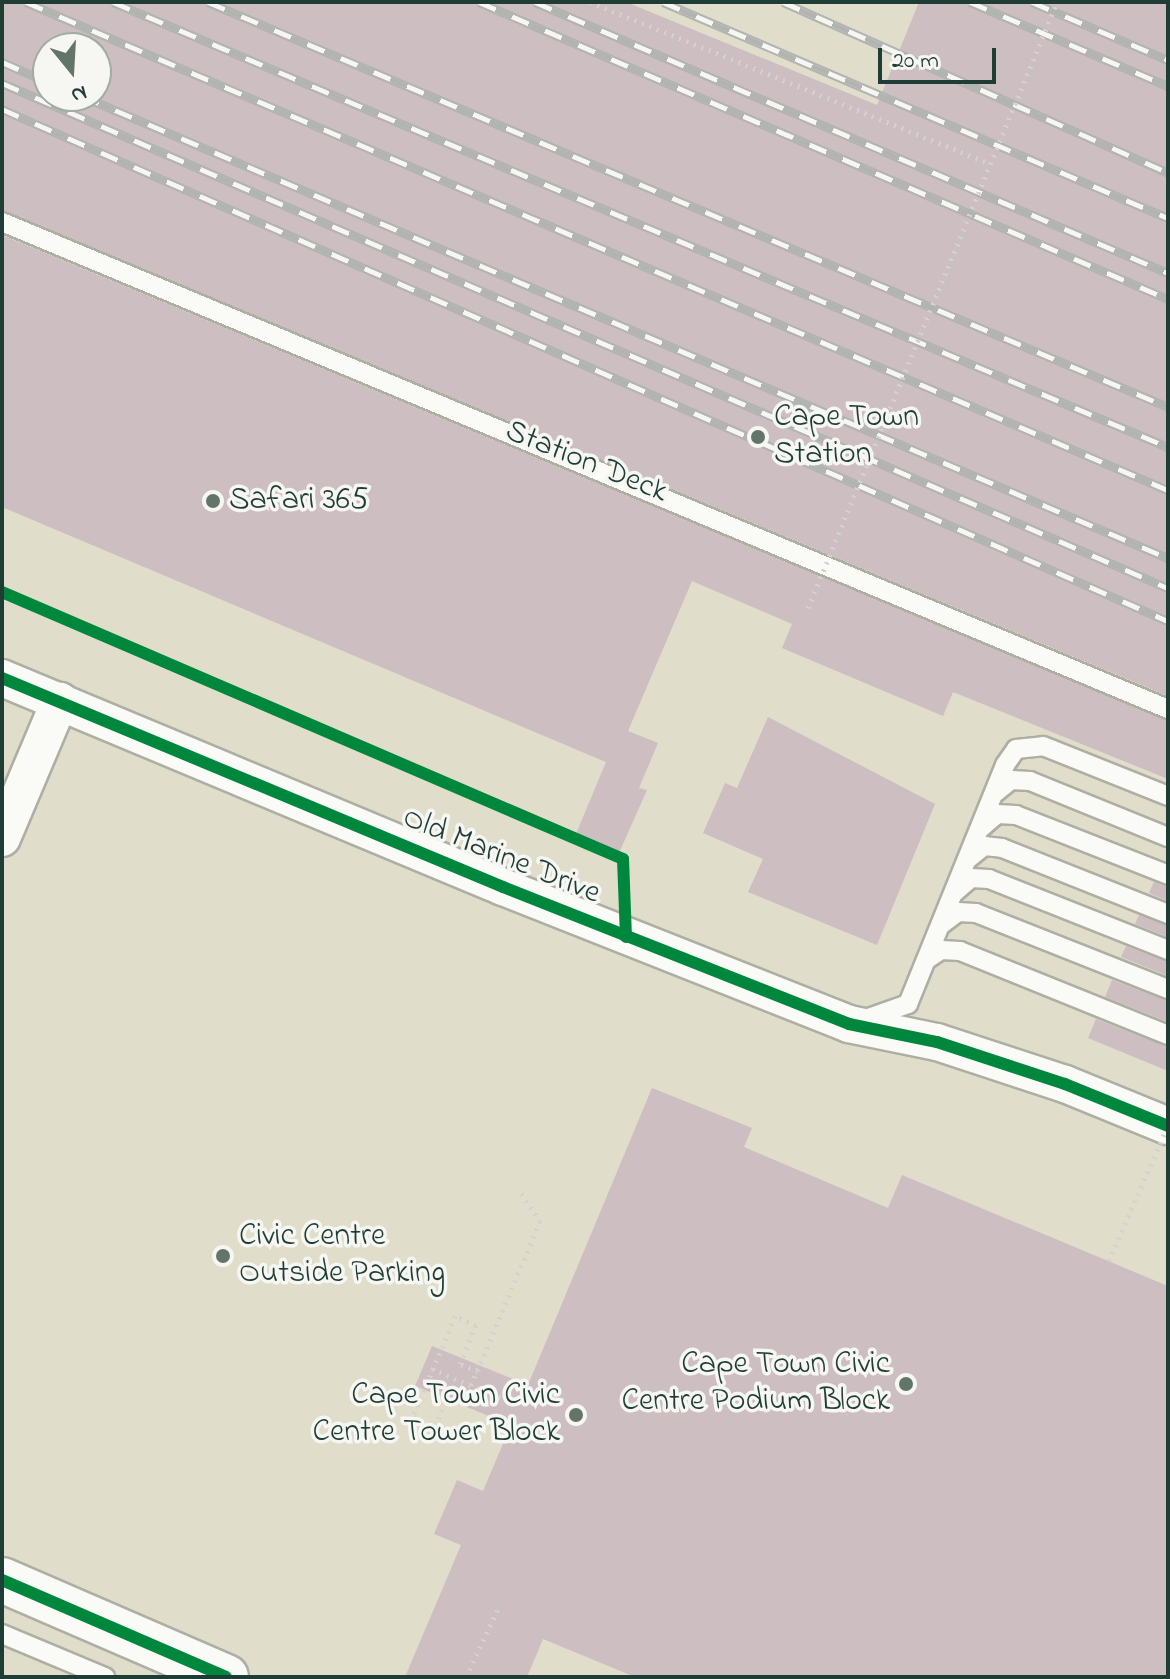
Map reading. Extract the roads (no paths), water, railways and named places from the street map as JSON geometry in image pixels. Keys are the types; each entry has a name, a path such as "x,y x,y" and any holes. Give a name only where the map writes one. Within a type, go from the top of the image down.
{"street":[{"name":"Old Marine Drive","path":"4,683 60,701 503,887 849,1024 937,1042 1065,1084 1168,1125"},
{"path":"2,838 60,701"},
{"path":"2,1580 226,1677"}],"lane":[{"name":"Station Deck","path":"2,222 827,563 1168,709"},
{"path":"849,1024 908,1004 1010,755 1032,744 1168,796"},
{"path":"991,800 1002,784 1030,781 1168,837"},
{"path":"978,834 989,818 1016,815 1168,875"},
{"path":"964,866 984,846 1002,848 1168,914"},
{"path":"951,898 962,882 989,879 1168,950"},
{"path":"938,932 949,915 976,913 1168,989"},
{"path":"926,960 941,950 960,951 1168,1035"},
{"path":"2,1634 105,1677"}],"railway":[{"path":"26,2 1168,490"},
{"path":"113,2 1168,447"},
{"path":"208,2 1168,407"},
{"path":"479,2 1168,299"},
{"path":"535,2 1168,273"},
{"path":"663,2 1168,218"},
{"path":"783,2 1168,173"},
{"path":"970,2 1168,86"},
{"path":"1032,2 1168,60"},
{"path":"2,62 32,75"},
{"path":"2,83 1168,588"},
{"path":"2,109 1168,621"},
{"path":"112,109 1168,558"}],"place":[{"name":"Cape Town Station","path":"758,437"},
{"name":"Safari 365","path":"213,501"},
{"name":"Civic Centre Outside Parking","path":"223,1256"},
{"name":"Cape Town Civic Centre Podium Block","path":"906,1384"},
{"name":"Cape Town Civic Centre Tower Block","path":"576,1415"}]}
